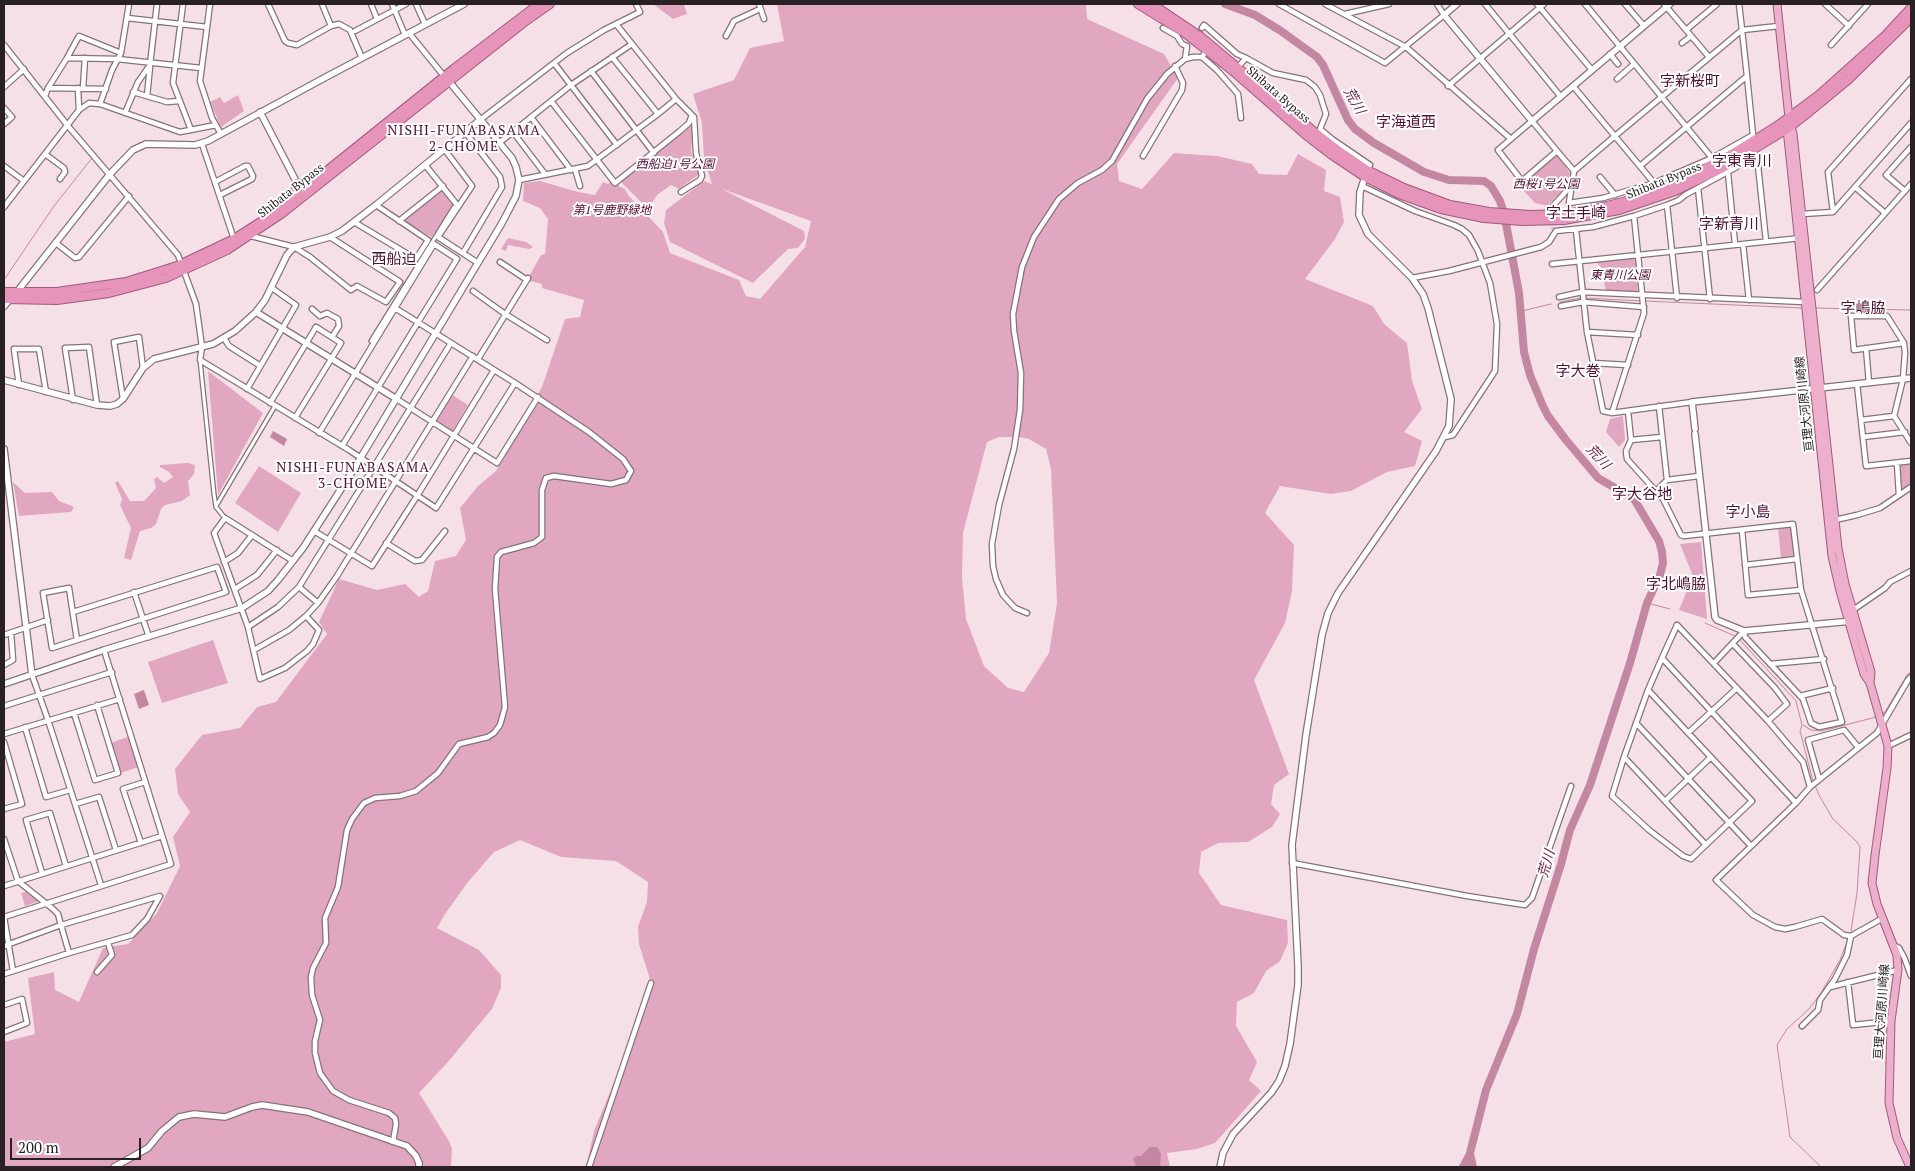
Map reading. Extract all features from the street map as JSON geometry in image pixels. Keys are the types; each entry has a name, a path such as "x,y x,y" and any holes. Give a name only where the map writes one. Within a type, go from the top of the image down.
{"highway":[{"name":"Shibata Bypass","path":"7,299 57,300 109,293 149,283 227,250 251,236 281,214 540,4"},
{"name":"Shibata Bypass","path":"4,292 57,292 113,285 184,267 262,221 446,79 550,4"},
{"name":"Shibata Bypass","path":"1138,4 1185,33 1207,50 1332,155 1366,173 1399,194 1441,209 1484,218 1590,216 1646,202 1676,191 1721,169 1789,124 1848,80 1911,18"},
{"name":"Shibata Bypass","path":"1152,4 1201,37 1366,173 1430,199 1479,211 1531,218"},
{"name":"Shibata Bypass","path":"1789,124 1852,67 1911,8"},
{"path":"293,198 297,183 308,186"}],"main road":[{"name":"亘理大河原川崎線","path":"1777,4 1832,520 1835,569 1852,620 1864,674 1870,683 1888,746 1887,768 1872,874 1875,896 1895,946 1898,970 1891,1022 1889,1103 1897,1138 1910,1167"},
{"name":"亘理大河原川崎線","path":"1789,124 1802,214 1801,238"},
{"name":"亘理大河原川崎線","path":"1832,520 1840,563 1853,610 1852,620"}],"street":[{"path":"100,104 121,53 129,4"},
{"path":"146,96 157,4"},
{"path":"183,4 173,83 191,130"},
{"path":"210,4 200,81 201,88 221,134"},
{"path":"268,4 288,44 297,45 331,26 339,24 347,27 362,58"},
{"path":"322,4 331,26"},
{"path":"370,4 377,19"},
{"path":"4,684 104,650 242,608 268,591 293,561 314,531 361,458 514,203 519,180 514,163 407,34 392,4"},
{"path":"355,31 406,4"},
{"path":"418,4 425,24"},
{"path":"4,380 97,406 110,406 123,398 143,368 158,357 213,344 235,331 256,312 272,288 287,255 294,247 330,237 354,222 426,166 480,120 567,53 640,12 636,4"},
{"path":"759,4 764,19"},
{"path":"1279,4 1385,63 1457,4"},
{"path":"1325,4 1406,47 1448,86 1511,139"},
{"path":"1345,14 1389,4"},
{"path":"1437,4 1480,59 1574,171"},
{"path":"1485,4 1561,97"},
{"path":"1585,4 1712,158"},
{"path":"1625,4 1644,26"},
{"path":"1686,30 1717,4"},
{"path":"1739,4 1742,30 1747,76 1753,135 1712,158 1654,183 1615,195 1569,203 1574,171 1615,136 1742,30 1779,26"},
{"path":"1825,4 1849,26"},
{"path":"1831,45 1868,4"},
{"path":"4,307 7,299 16,293 110,174 126,155 138,146 161,143 202,144 461,5"},
{"path":"1448,86 1540,5 1592,70"},
{"path":"1557,151 1522,180 1498,150 1667,5 1709,58"},
{"path":"726,36 734,21 760,10"},
{"path":"127,18 207,27"},
{"path":"616,24 676,99 692,114 696,130 696,153 702,176 681,192"},
{"path":"1202,28 1204,25 1237,54 1273,73 1306,80 1315,86 1326,114 1320,129 1370,165 1362,186 1358,205 1363,226 1368,234 1412,278 1423,294 1451,399 1449,426 1445,437 1338,593 1328,614 1322,635 1306,736 1292,846 1298,984 1286,1066 1271,1093 1233,1134 1223,1153 1220,1167"},
{"path":"1163,28 1187,46 1185,58"},
{"path":"45,96 79,36 121,53"},
{"path":"1682,44 1691,36"},
{"path":"499,143 591,70 632,44"},
{"path":"4,45 68,126 178,255 194,297 202,347 200,360 216,507 224,518 293,561"},
{"path":"1202,57 1207,50"},
{"path":"1610,54 1618,64"},
{"path":"612,57 658,114"},
{"path":"1027,613 1015,608 1003,595 993,566 992,544 999,505 1014,449 1020,410 1021,373 1013,314 1022,267 1034,237 1059,199 1078,183 1102,170 1112,161 1147,99 1175,66 1185,58 1202,57 1217,70 1238,94 1241,118"},
{"path":"67,58 117,59 201,68"},
{"path":"79,110 80,88 85,58"},
{"path":"1238,67 1246,58"},
{"path":"554,63 617,145"},
{"path":"125,113 133,92 150,64"},
{"path":"1617,79 1634,64"},
{"path":"1144,156 1182,90 1183,82 1175,66"},
{"path":"4,86 24,69"},
{"path":"591,70 654,153"},
{"path":"1640,166 1747,76"},
{"path":"1833,212 1828,172 1911,79"},
{"path":"1573,86 1654,183"},
{"path":"48,88 106,89"},
{"path":"133,92 167,102 179,102"},
{"path":"519,180 588,166 676,99"},
{"path":"551,101 615,183 686,126 692,114"},
{"path":"4,207 79,110 89,103 100,104 180,132 216,125"},
{"path":"4,108 12,117 4,124"},
{"path":"260,112 297,183"},
{"path":"531,118 573,170 580,186"},
{"path":"1802,214 1833,212 1911,123"},
{"path":"513,132 545,174"},
{"path":"463,253 502,187 500,177 466,133"},
{"path":"202,144 234,239"},
{"path":"1905,191 1886,176 1911,147"},
{"path":"371,341 456,206 472,186 445,150"},
{"path":"45,154 64,168 65,172 60,179"},
{"path":"1412,278 1541,247 1549,242 1555,230 1576,230 1634,216 1666,205 1679,200 1757,156 1766,242"},
{"path":"4,166 24,182"},
{"path":"215,182 245,166 248,166 254,176 252,179 220,195"},
{"path":"426,166 443,186 456,206"},
{"path":"1728,173 1736,244"},
{"path":"1600,177 1615,195"},
{"path":"1817,290 1911,184"},
{"path":"1551,208 1572,185"},
{"path":"399,221 443,186"},
{"path":"1362,186 1394,202 1462,230 1472,240 1490,284 1495,305 1495,371 1453,435 1445,437"},
{"path":"1855,187 1885,214"},
{"path":"1698,188 1710,299"},
{"path":"56,243 75,258 79,257 128,196"},
{"path":"1666,205 1676,298"},
{"path":"354,222 416,259 428,240 376,206"},
{"path":"456,206 438,237 478,263"},
{"path":"1612,412 1644,313 1634,216"},
{"path":"1576,230 1587,332 1603,411 1612,412 1911,378"},
{"path":"251,236 294,247 310,257 351,290 357,286 386,302 400,282 330,237"},
{"path":"1552,264 1801,238"},
{"path":"319,432 434,244 457,259 342,446"},
{"path":"1743,244 1749,300"},
{"path":"254,650 279,637 306,616 318,603 337,576 432,421 505,314 527,279 500,262"},
{"path":"247,389 259,365 296,305 272,288"},
{"path":"473,291 505,314 547,340"},
{"path":"1559,297 1582,293 1643,301"},
{"path":"1561,306 1583,301 1643,301 1676,298 1749,300 1808,307"},
{"path":"393,1142 395,1118 389,1113 339,1095 329,1086 320,1073 314,1048 320,1020 312,995 311,976 326,943 325,918 338,887 347,830 364,803 375,798 400,796 416,791 438,773 459,744 492,735 503,720 504,697 495,589 497,557 501,552 534,543 542,537 544,481 548,477 554,476 610,484 620,482 629,476 630,471 628,465 610,448 538,398 395,308"},
{"path":"312,309 320,316 327,313 338,320 339,326 332,337"},
{"path":"256,312 396,398 497,464 538,398"},
{"path":"1904,343 1854,350 1850,316 1887,316 1904,343 1903,379 1894,416 1911,443"},
{"path":"270,403 316,327 341,343 295,418"},
{"path":"1587,332 1638,335"},
{"path":"123,398 114,342 139,337 143,368"},
{"path":"224,338 229,346 259,365"},
{"path":"248,627 278,607 299,587 451,343"},
{"path":"73,400 65,348 89,347 97,406"},
{"path":"1866,348 1870,383"},
{"path":"19,385 14,349 39,350 46,392"},
{"path":"200,360 342,446 436,508 515,383"},
{"path":"1593,363 1628,365"},
{"path":"314,531 372,566 494,370"},
{"path":"1857,384 1866,466 1911,461"},
{"path":"1628,410 1631,440 1626,451 1627,459 1663,499 1681,535 1706,534 1793,524 1801,590 1842,722 1819,727 1815,726 1808,719 1803,699 1743,633 1715,618 1706,534 1700,476 1695,432 1692,402"},
{"path":"216,507 276,406"},
{"path":"1659,406 1667,480"},
{"path":"1861,420 1894,416"},
{"path":"1863,438 1905,432"},
{"path":"1631,440 1662,437"},
{"path":"4,449 7,493 32,675 101,885"},
{"path":"1897,463 1899,495"},
{"path":"1656,491 1667,480 1700,476"},
{"path":"1832,520 1857,516 1880,508 1911,487"},
{"path":"224,518 214,533 248,627 260,679 285,668 307,651 318,635 319,630 306,616"},
{"path":"1742,530 1748,596 1801,590"},
{"path":"386,543 415,561 422,560 445,531"},
{"path":"73,612 217,567 238,554 252,534"},
{"path":"235,589 257,575 277,550"},
{"path":"1745,564 1797,559"},
{"path":"77,640 69,588 43,593 52,648 77,640 143,618 226,592 217,567"},
{"path":"1853,610 1885,588 1890,582 1911,571"},
{"path":"299,587 318,603"},
{"path":"134,592 149,637"},
{"path":"4,635 48,620"},
{"path":"1714,663 1743,633 1852,620"},
{"path":"1648,690 1752,801 1691,859 1683,856 1612,796 1648,690 1677,624 1768,721 1803,762 1811,786"},
{"path":"4,665 13,660 10,633"},
{"path":"1733,644 1775,688 1787,704 1768,721"},
{"path":"14,971 6,946 4,917 172,864 104,650"},
{"path":"1662,658 1796,803"},
{"path":"1770,664 1824,659"},
{"path":"4,706 112,672"},
{"path":"1883,918 1852,936 1844,935 1822,919 1785,929 1775,927 1754,915 1716,880 1796,803 1811,786 1877,733 1880,718 1911,677"},
{"path":"1688,734 1737,688"},
{"path":"1800,696 1832,688"},
{"path":"4,734 120,699"},
{"path":"74,713 95,780 118,773 98,705"},
{"path":"1636,723 1751,846"},
{"path":"24,728 46,797 70,790"},
{"path":"1818,780 1808,740 1844,730 1858,747"},
{"path":"1888,746 1911,735"},
{"path":"4,742 22,804 4,809"},
{"path":"1624,757 1706,845"},
{"path":"1665,801 1710,757"},
{"path":"140,843 123,789 145,782"},
{"path":"1292,863 1525,905 1532,898 1571,786"},
{"path":"75,804 99,797 116,850"},
{"path":"42,873 26,820 50,813 66,866"},
{"path":"4,886 162,836"},
{"path":"4,839 18,881 58,914 69,953"},
{"path":"4,974 69,953 132,936 147,918 160,896 61,925 6,946"},
{"path":"1802,1026 1818,1010 1820,1000 1830,987 1847,955 1852,936"},
{"path":"97,972 112,955 108,943"},
{"path":"1895,946 1899,948 1904,957 1911,976"},
{"path":"1830,987 1898,970"},
{"path":"1848,982 1853,1025 1891,1022"},
{"path":"589,1167 651,983"},
{"path":"4,1004 22,999 27,1024 4,1032"},
{"path":"114,1167 148,1148 162,1131 179,1117 194,1114 225,1117 262,1105 308,1112 411,1149 419,1163 419,1167"}],"green space":[{"path":"653,4 684,4 687,14 673,19"},
{"name":"第1号鹿野緑地","path":"777,4 1086,4 1087,19 1164,54 1178,78 1117,164 1119,181 1142,189 1174,153 1217,156 1252,164 1259,174 1287,175 1298,154 1326,170 1324,191 1340,197 1344,222 1335,239 1305,279 1373,306 1384,324 1407,343 1412,381 1422,409 1404,432 1422,441 1415,466 1387,472 1351,491 1331,494 1280,486 1265,513 1294,545 1292,591 1285,623 1254,680 1289,774 1274,785 1271,804 1280,814 1272,827 1248,842 1218,843 1201,852 1199,873 1221,905 1287,920 1288,943 1280,961 1266,971 1254,993 1237,1002 1236,1026 1257,1062 1249,1080 1261,1091 1215,1143 1197,1149 1167,1153 1170,1167 586,1167 594,1131 647,1003 652,986 639,944 638,927 647,902 648,882 616,861 561,857 520,840 494,852 468,882 437,928 479,950 501,975 501,988 492,1009 419,1093 449,1141 452,1149 451,1167 4,1167 4,1042 35,1034 28,978 54,972 55,990 79,1002 103,948 128,944 157,913 180,866 173,837 190,812 178,794 175,769 202,735 240,728 257,707 276,702 327,634 319,622 339,579 377,590 405,584 419,597 428,591 435,561 456,556 466,540 460,508 478,486 496,471 542,387 565,319 580,317 584,300 542,288 542,284 527,280 541,255 545,254 548,219 540,208 523,201 524,183 540,181 595,195 603,182 608,184 613,179 620,187 625,189 628,195 663,232 670,253 739,280 746,296 760,299 805,247 811,221 722,189 804,231 805,239 798,248 788,249 753,283 670,242 664,223 666,210 704,181 712,184 704,159 702,123 693,94 734,80 750,48 784,41","holes":["999,437 1029,439 1046,449 1051,469 1057,603 1049,653 1024,692 1008,688 984,666 966,619 962,578 963,533 987,442"]},
{"path":"238,95 244,111 221,127 210,102 220,97 224,103"},
{"name":"西船迫1号公園","path":"693,123 691,152 698,169 698,175 679,189 671,185 657,195 648,209 621,182"},
{"name":"西桜1号公園","path":"1555,156 1558,156 1570,173 1566,187 1547,206 1535,203 1520,187"},
{"path":"442,191 453,205 432,237 403,221"},
{"path":"508,238 526,242 533,247 529,249 508,245 506,251 501,249"},
{"name":"東青川公園","path":"1635,257 1638,293 1606,291 1601,267 1595,261"},
{"path":"208,371 263,413 218,495"},
{"path":"451,394 468,405 453,430 437,423 436,419"},
{"path":"1623,416 1625,440 1619,447 1606,432 1610,419"},
{"path":"188,463 195,465 194,474 188,481 190,495 182,501 165,505 161,509 156,524 151,528 140,531 131,560 124,558 131,528 120,505 122,499 115,483 118,481 130,501 144,501 156,488 154,479 157,477 164,483 173,477 160,465"},
{"path":"1911,463 1911,485 1901,490 1898,467 1899,465"},
{"path":"259,466 301,493 278,532 235,503"},
{"path":"13,482 25,493 52,492 59,501 74,507 71,512 19,516"},
{"path":"1790,527 1792,529 1794,555 1793,557 1781,558 1778,528"},
{"path":"1701,542 1707,619 1679,610 1693,576 1680,544"},
{"path":"213,640 228,683 162,703 148,662"},
{"path":"130,736 139,767 120,773 111,743"},
{"path":"26,892 37,899 37,902 25,906 21,893"}],"shaded area":[{"path":"273,431 287,439 284,446 270,437"},
{"path":"144,690 149,705 139,709 134,694"},
{"path":"1150,1147 1157,1147 1161,1153 1160,1167 1136,1167 1133,1158 1141,1156"}],"waterway":[{"name":"荒川","path":"1225,4 1255,15 1317,57 1323,65 1348,120 1355,129 1374,143 1424,172 1449,180 1484,181 1491,186 1500,201 1504,213 1519,293 1524,352 1530,375 1542,404 1548,416 1566,440 1598,478 1634,499 1659,541 1662,552 1663,563 1660,575 1647,603 1630,663 1590,785 1570,830 1534,949 1517,1014 1486,1090 1470,1153 1473,1167"},
{"path":"4,280 54,206 92,158"},
{"path":"1560,302 1581,298"},
{"path":"1585,298 1641,301"},
{"path":"1645,301 1803,308"},
{"path":"1522,311 1551,304"},
{"path":"1815,308 1911,310"},
{"path":"1647,603 1670,609"},
{"path":"1705,623 1737,637"},
{"path":"1740,640 1796,701 1802,725 1800,731 1813,781"},
{"path":"1882,714 1907,675 1911,672"},
{"path":"1803,725 1811,730 1822,731 1876,717"},
{"path":"1815,785 1833,819 1860,847 1857,893 1851,931"},
{"path":"1821,1167 1790,1137 1777,1045 1787,1029 1809,1009 1821,993 1840,960 1847,942"},
{"path":"1463,1167 1470,1154"}],"tunnel":[{"path":"1551,208 1553,229"}],"district":[{"name":"字新桜町","path":"1690,82"},
{"name":"字海道西","path":"1406,123"},
{"name":"NISHI-FUNABASAMA 2-CHOME","path":"464,140"},
{"name":"字東青川","path":"1742,162"},
{"name":"字土手崎","path":"1576,214"},
{"name":"字新青川","path":"1729,225"},
{"name":"西船迫","path":"394,260"},
{"name":"字嶋脇","path":"1863,309"},
{"name":"字大巻","path":"1578,372"},
{"name":"NISHI-FUNABASAMA 3-CHOME","path":"353,476"},
{"name":"字大谷地","path":"1642,495"},
{"name":"字小島","path":"1748,513"},
{"name":"字北嶋脇","path":"1676,585"}]}
